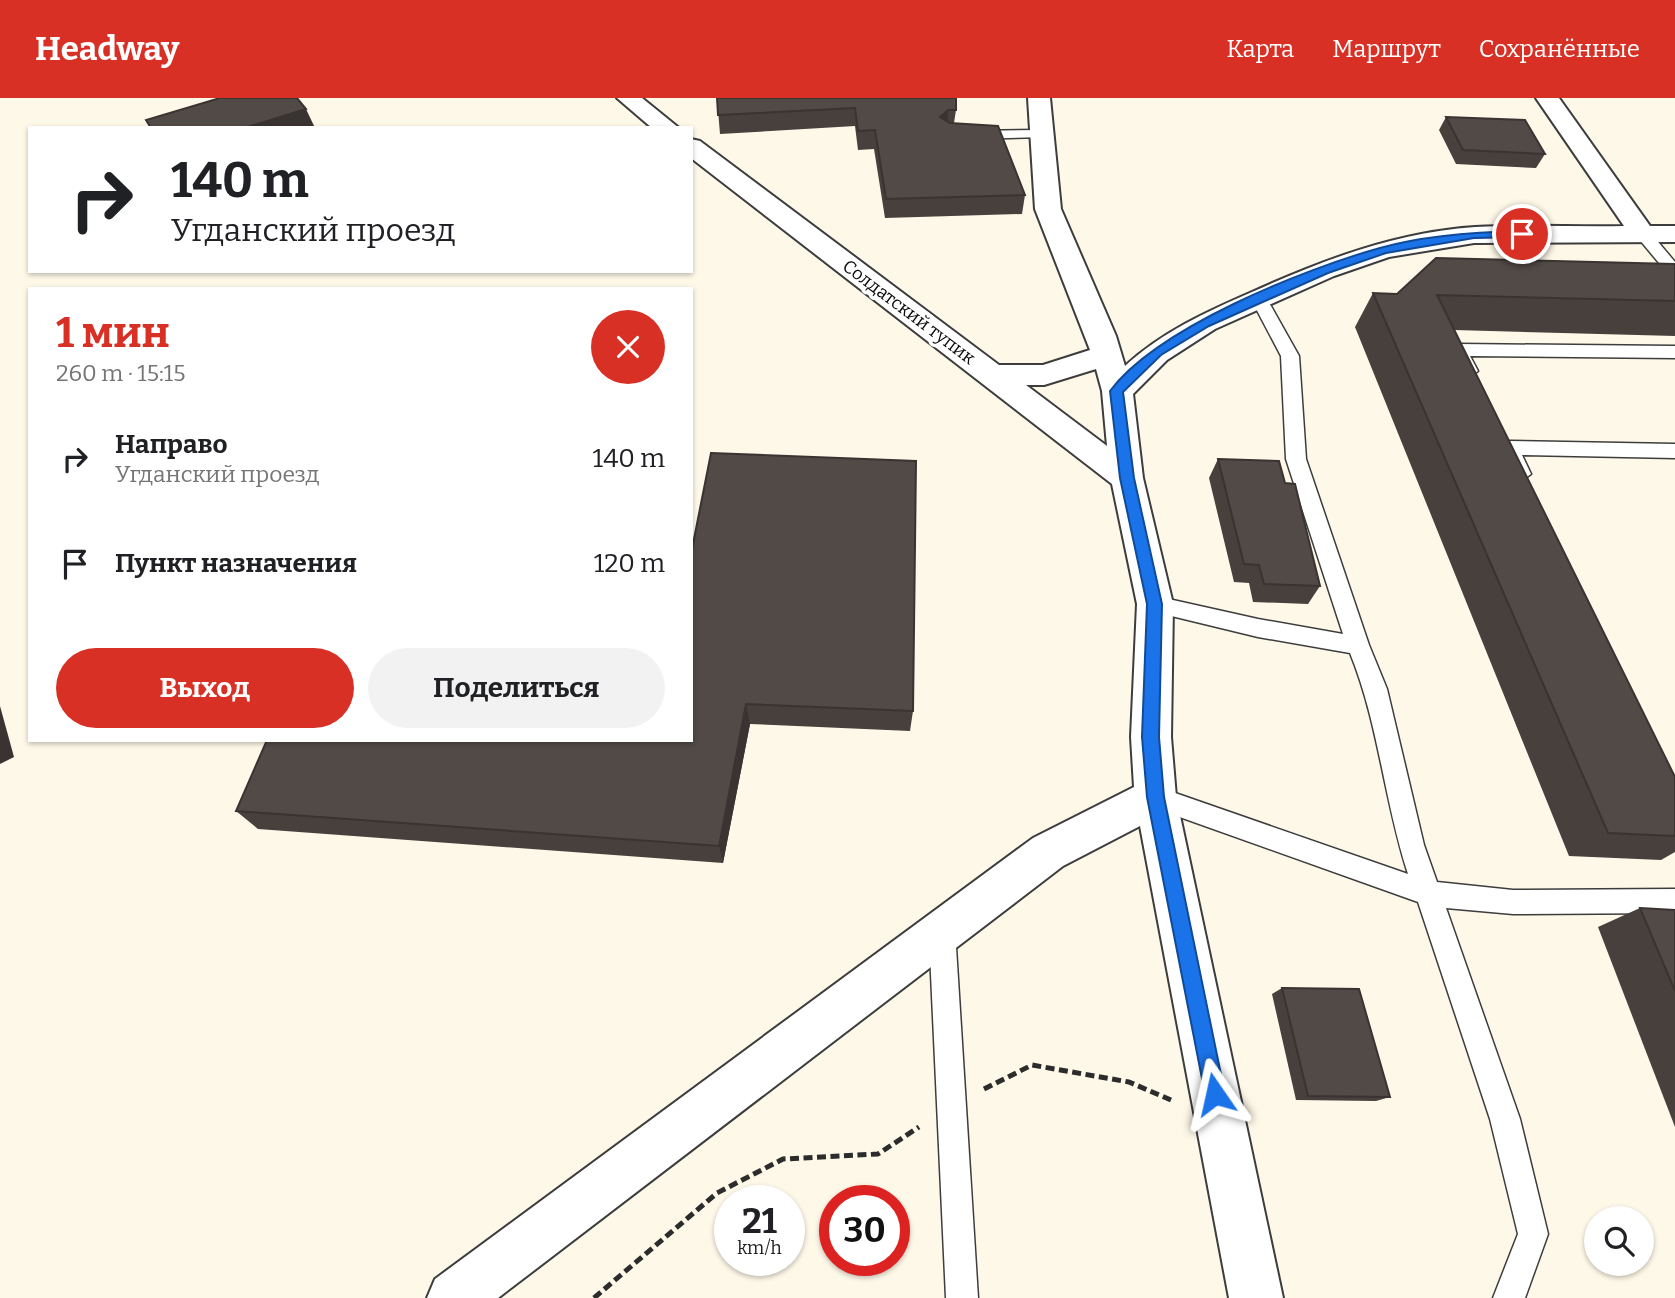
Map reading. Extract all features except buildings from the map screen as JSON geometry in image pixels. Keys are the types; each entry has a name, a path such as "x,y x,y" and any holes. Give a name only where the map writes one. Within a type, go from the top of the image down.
{"street":[{"path":"628,98 664,126"},
{"path":"1039,98 1048,209 1106,355 1116,391 1127,478 1155,604 1151,737 1155,797 1256,1298"},
{"path":"1547,98 1658,234"},
{"name":"Солдатский тупик","path":"693,148 1127,478"},
{"path":"1116,391 1157,353 1205,323 1324,270 1384,250 1474,235 1658,234"},
{"path":"992,375 1044,376 1106,355"},
{"path":"454,1298 1048,852 1155,797"}],"lane":[{"path":"962,135 1042,134"},
{"path":"1658,234 1675,272"},
{"path":"1259,299 1290,356 1296,459 1358,645 1376,689 1411,845 1505,1119 1533,1234 1509,1298"},
{"path":"1478,387 1458,350 1675,352"},
{"path":"1533,499 1507,442 1675,451"},
{"path":"1155,604 1258,628 1358,645"},
{"path":"1155,797 1430,894 1513,902 1675,901"},
{"path":"942,931 962,1298"}],"path":[{"path":"594,1298 717,1193 783,1159 878,1154 952,1106 1031,1065 1129,1082 1220,1121"}],"route":[{"path":"1215,1094 1155,797 1151,737 1155,604 1127,478 1116,391 1157,353 1205,323 1324,270 1384,250 1474,235 1522,234"}]}
